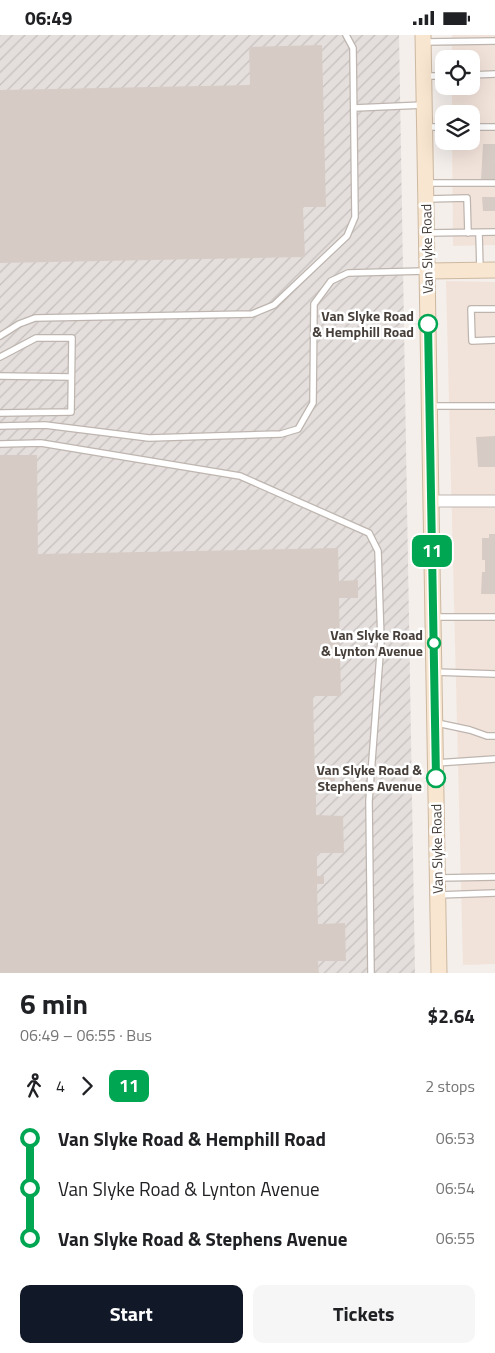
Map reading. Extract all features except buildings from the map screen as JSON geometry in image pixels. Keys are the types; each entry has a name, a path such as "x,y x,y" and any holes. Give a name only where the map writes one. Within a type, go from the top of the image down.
{"street":[{"name":"Van Slyke Road","path":"423,39 439,973"},
{"path":"428,271 488,270"},
{"path":"432,501 495,501"}],"lane":[{"path":"0,336 19,324 36,318 252,314 274,305 347,236 355,217 353,48 346,35"},
{"path":"423,39 495,41"},
{"path":"480,75 495,74"},
{"path":"424,76 435,75"},
{"path":"354,108 424,105"},
{"path":"424,127 435,127"},
{"path":"480,127 495,127"},
{"path":"425,183 495,183"},
{"path":"426,199 467,199 468,233"},
{"path":"427,233 495,232"},
{"path":"479,233 488,270"},
{"path":"0,426 46,425 149,438 281,435 298,429 313,403 314,304 331,281 348,273 428,271"},
{"path":"495,309 471,309 472,341 495,340"},
{"path":"0,357 36,338 72,338 71,413 0,413"},
{"path":"0,376 71,377"},
{"path":"430,407 495,406"},
{"path":"0,444 42,443 240,476 369,533 378,551 381,641 369,801 371,973"},
{"path":"434,617 495,617"},
{"path":"434,672 495,674"},
{"path":"435,722 487,736 495,736"},
{"path":"436,763 495,759"},
{"path":"438,878 495,877"},
{"path":"438,895 495,893"}],"shaded area":[{"path":"0,35 399,35 415,973 0,973"},
{"path":"452,35 495,35 495,245 453,246 452,150 480,150 480,105 452,105 452,95 480,95 480,50 452,50"},
{"path":"446,281 495,282 495,964 463,965"}],"bus line":[{"name":"11","path":"428,324 436,778"}],"place":[{"name":"Van Slyke Road & Hemphill Road","path":"428,324"},
{"name":"Van Slyke Road & Lynton Avenue","path":"434,643"},
{"name":"Van Slyke Road & Stephens Avenue","path":"436,778"}]}
